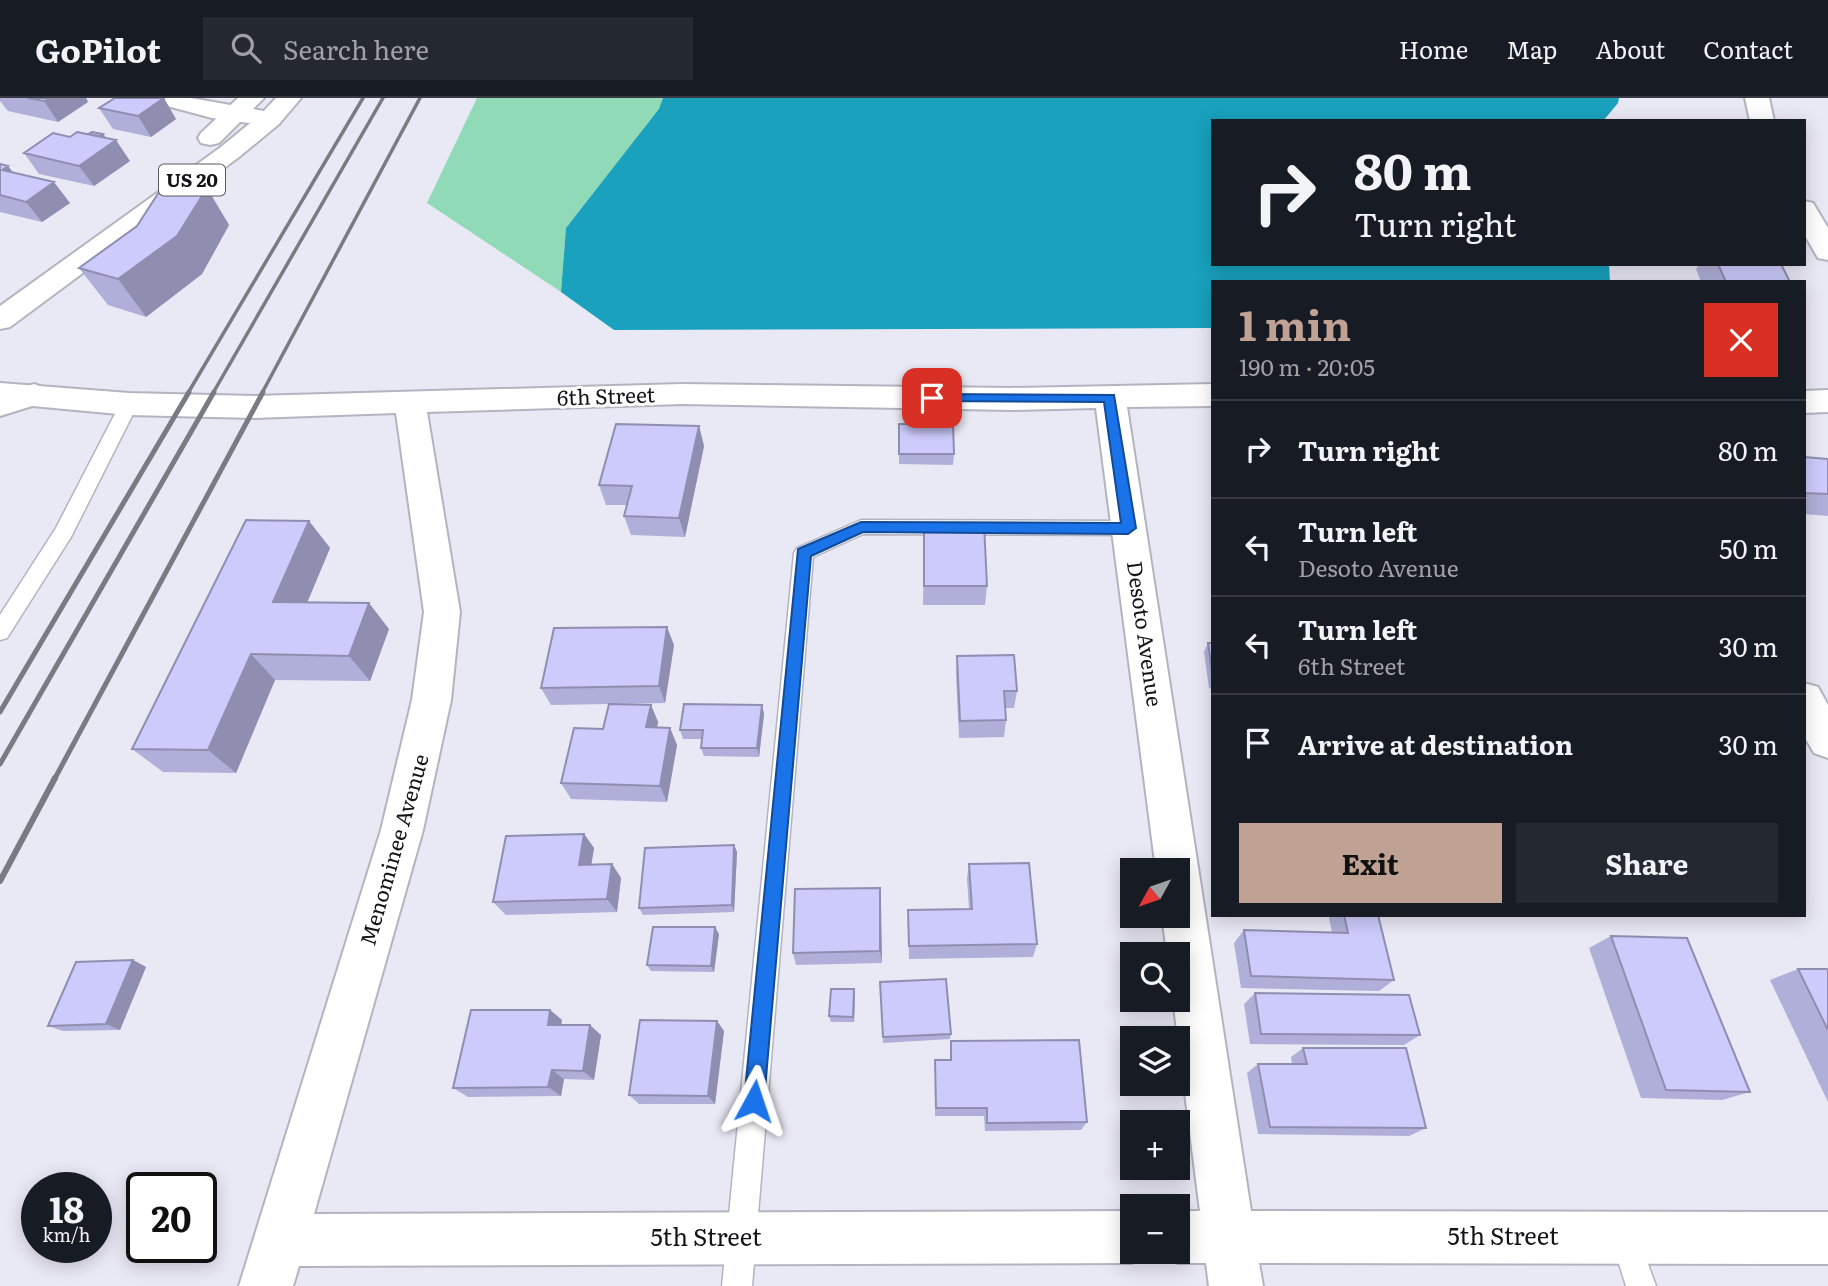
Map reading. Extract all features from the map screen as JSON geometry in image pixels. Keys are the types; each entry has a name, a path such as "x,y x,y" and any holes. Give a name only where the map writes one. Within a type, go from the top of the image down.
{"main road":[{"path":"164,98 212,111 244,106 270,119"},
{"name":"US 20","path":"0,320 158,206 270,119 289,98"},
{"path":"1757,98 1762,119"},
{"name":"US 20","path":"0,293 201,145 244,106"},
{"path":"1806,213 1828,252"},
{"name":"6th Street","path":"0,393 129,404 320,407 682,394 1011,399 1211,395"},
{"path":"0,405 34,395"},
{"name":"Desoto Avenue","path":"1110,398 1176,858"},
{"path":"1806,402 1828,401"},
{"name":"Menominee Avenue","path":"273,1263 398,847 426,740 442,612 410,402"},
{"path":"1806,702 1828,741"},
{"name":"Desoto Avenue","path":"1186,928 1233,1261"},
{"name":"5th Street","path":"273,1263 739,1262 1120,1238"},
{"name":"5th Street","path":"1190,1242 1233,1261 1625,1238 1828,1238"}],"lane":[{"path":"0,632 64,532 129,404"},
{"path":"739,1262 804,552 861,527 1128,528"},
{"path":"1625,1238 1641,1286"}],"green space":[{"path":"477,98 663,98 660,109 566,228 561,292 427,203"}],"water":[{"path":"663,98 1619,98 1605,119 1211,119 1211,266 1609,266 1610,280 1211,280 1211,328 614,330 561,292 566,228 659,109"}],"building":[{"path":"28,98 49,98 44,101"},
{"path":"115,98 164,98 138,116 99,108"},
{"path":"77,132 116,140 79,166 24,153 53,133 70,137"},
{"path":"0,164 8,166 2,170 54,182 26,202 0,195"},
{"path":"207,188 177,236 118,279 79,268 137,226 161,189"},
{"path":"1719,266 1782,266 1789,280 1725,280"},
{"path":"616,424 699,426 679,518 624,516 632,486 599,485"},
{"path":"899,424 953,424 954,454 899,454"},
{"path":"1806,457 1828,459 1828,494 1806,493"},
{"path":"246,520 309,521 273,602 369,603 349,656 251,654 208,750 132,749"},
{"path":"924,524 984,524 987,586 924,586"},
{"path":"667,627 659,686 541,688 554,628"},
{"path":"1014,655 1017,691 1004,691 1006,720 960,721 957,656"},
{"path":"609,704 651,705 646,727 670,728 660,786 561,783 574,728 603,729"},
{"path":"684,704 762,705 757,748 701,748 703,730 680,730"},
{"path":"584,834 579,865 612,864 607,899 493,902 506,836"},
{"path":"734,845 732,905 639,908 645,848"},
{"path":"1029,863 1037,944 909,946 908,910 972,909 969,864"},
{"path":"880,888 880,951 793,953 795,889"},
{"path":"1344,917 1378,917 1394,980 1251,976 1244,930 1348,933"},
{"path":"653,927 715,927 711,966 647,965"},
{"path":"1611,936 1687,938 1750,1092 1666,1090"},
{"path":"133,960 106,1024 48,1026 76,962"},
{"path":"1798,969 1828,969 1828,1030"},
{"path":"946,979 951,1034 883,1037 880,982"},
{"path":"831,989 854,989 853,1017 829,1016"},
{"path":"1255,993 1409,995 1420,1035 1261,1034"},
{"path":"471,1010 550,1010 548,1025 590,1025 583,1071 552,1070 548,1087 453,1088"},
{"path":"640,1020 717,1021 708,1096 629,1095"},
{"path":"1079,1040 1087,1122 987,1123 987,1108 936,1108 935,1060 951,1060 951,1041"},
{"path":"1303,1048 1406,1048 1426,1128 1270,1127 1258,1064 1307,1064"}],"railway":[{"path":"188,393 363,98"},
{"path":"213,393 383,98"},
{"path":"262,393 420,98"},
{"path":"0,712 189,392"},
{"path":"0,764 214,392"},
{"path":"54,780 263,392"},
{"path":"0,881 55,778"}],"route":[{"path":"754,1101 804,552 861,527 1128,528 1110,398 932,398"}]}
